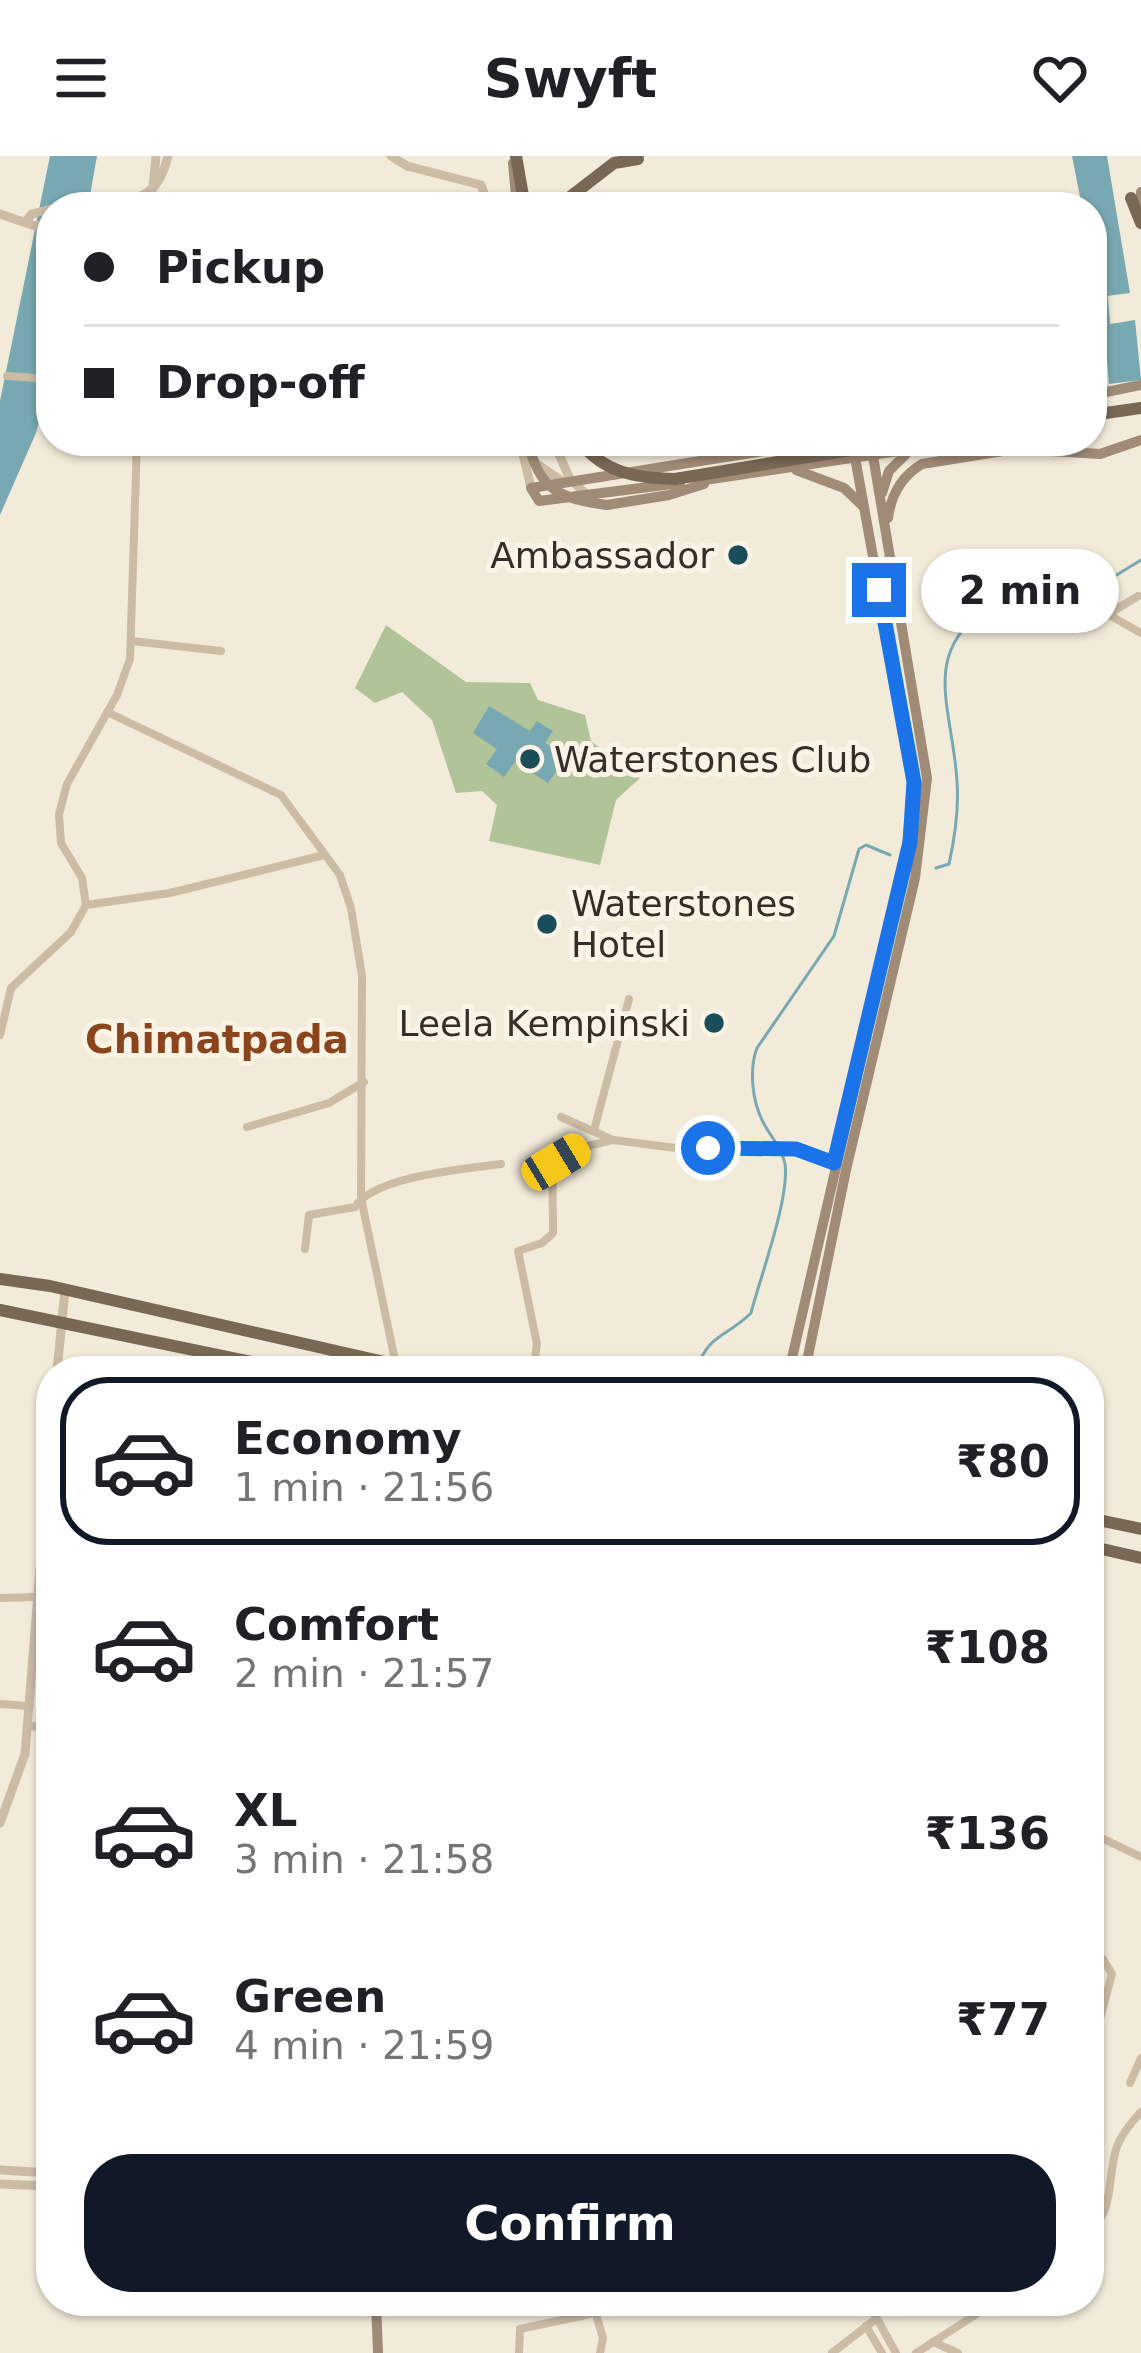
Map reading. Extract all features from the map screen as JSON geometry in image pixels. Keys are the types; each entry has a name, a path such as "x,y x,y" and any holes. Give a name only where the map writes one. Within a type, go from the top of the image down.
{"main road":[{"path":"515,156 519,192"},
{"path":"573,192 614,163 638,159"},
{"path":"1137,198 1141,223"},
{"path":"1107,392 1141,385"},
{"path":"1107,415 1138,410"},
{"path":"1107,452 1141,440"},
{"path":"530,456 536,473 550,487 572,500 607,505 669,495 724,478"},
{"path":"590,456 611,469 659,478 788,456"},
{"path":"727,456 531,488 539,501 876,456"},
{"path":"808,1356 840,1167 904,873 914,782 852,456"},
{"path":"881,496 901,456"},
{"path":"887,533 891,499 909,472 956,456"},
{"path":"793,1356 915,878 927,778 873,457"},
{"path":"791,468 844,488 866,509"},
{"path":"0,1280 65,1290 345,1356"},
{"path":"0,1310 226,1356"},
{"path":"1104,1521 1141,1529"},
{"path":"1104,1549 1141,1558"},
{"path":"376,2316 377,2353"}],"street":[{"path":"149,191 156,156"},
{"path":"144,192 162,178 167,156"},
{"path":"391,156 406,166 481,185 484,192"},
{"path":"0,214 36,220"},
{"path":"31,220 36,217"},
{"path":"7,376 36,378"},
{"path":"0,1035 11,988 71,932 86,905 82,878 61,843 59,814 67,784 130,659 137,456"},
{"path":"523,456 531,488"},
{"path":"525,456 586,495"},
{"path":"558,456 566,480"},
{"path":"1080,589 1107,615 1141,633"},
{"path":"1107,615 1138,596"},
{"path":"132,640 221,651"},
{"path":"107,712 281,795 340,875 357,939 364,1082 361,1198 394,1356"},
{"path":"86,905 170,892 324,855"},
{"path":"594,1130 629,999"},
{"path":"247,1127 329,1103 364,1082"},
{"path":"561,1118 613,1140 676,1148 796,1149 840,1167"},
{"path":"535,1356 537,1344 518,1251 542,1243 553,1233 551,1174 556,1162 578,1149 613,1140"},
{"path":"305,1249 309,1215 355,1208 361,1198 413,1179 501,1164"},
{"path":"58,1356 65,1290"},
{"path":"0,1598 36,1597"},
{"path":"0,1822 25,1754 36,1624"},
{"path":"0,1704 30,1706"},
{"path":"28,1725 36,1727"},
{"path":"1104,1839 1141,1857"},
{"path":"1104,1960 1112,1974 1104,2004"},
{"path":"1130,2083 1141,2058"},
{"path":"1104,2214 1112,2189 1115,2151 1141,2112"},
{"path":"0,2170 36,2172"},
{"path":"0,2184 36,2185"},
{"path":"519,2353 520,2329 581,2316"},
{"path":"596,2316 603,2338 600,2353"},
{"path":"874,2316 896,2353"},
{"path":"916,2353 973,2316"},
{"path":"832,2353 876,2319"},
{"path":"866,2326 882,2353"},
{"path":"932,2341 958,2353"}],"green space":[{"name":"Waterstones Club","path":"386,625 466,682 530,683 538,700 585,715 591,741 640,778 616,800 600,865 489,841 497,805 482,791 456,793 432,720 402,692 375,703 355,688"}],"water":[{"path":"50,156 97,156 91,192 43,192"},
{"path":"1072,156 1107,156 1130,293 1107,296 1107,192 1079,192"},
{"path":"36,225 36,433 0,515 0,401"},
{"path":"1135,320 1141,380 1109,384 1107,325"},
{"name":"Waterstones Club","path":"489,706 530,731 537,721 553,731 545,743 566,757 548,783 515,762 504,777 486,764 497,749 473,733"}],"waterway":[{"path":"1107,305 1109,327"},
{"path":"936,868 949,864 956,823 957,781 945,680 957,638 1000,599 1110,579 1141,560"},
{"path":"702,1356 751,1313 783,1196 785,1164 754,1095 757,1048 834,936 859,849 866,845 890,855"}],"place":[{"name":"Ambassador","path":"738,555"},
{"name":"Waterstones Club","path":"530,759"},
{"name":"Waterstones Hotel","path":"547,924"},
{"name":"Leela Kempinski","path":"714,1023"}],"district":[{"name":"Chimatpada","path":"217,1039"}],"route":[{"path":"708,1148 796,1149 834,1163 910,842 914,782 879,590"}]}
